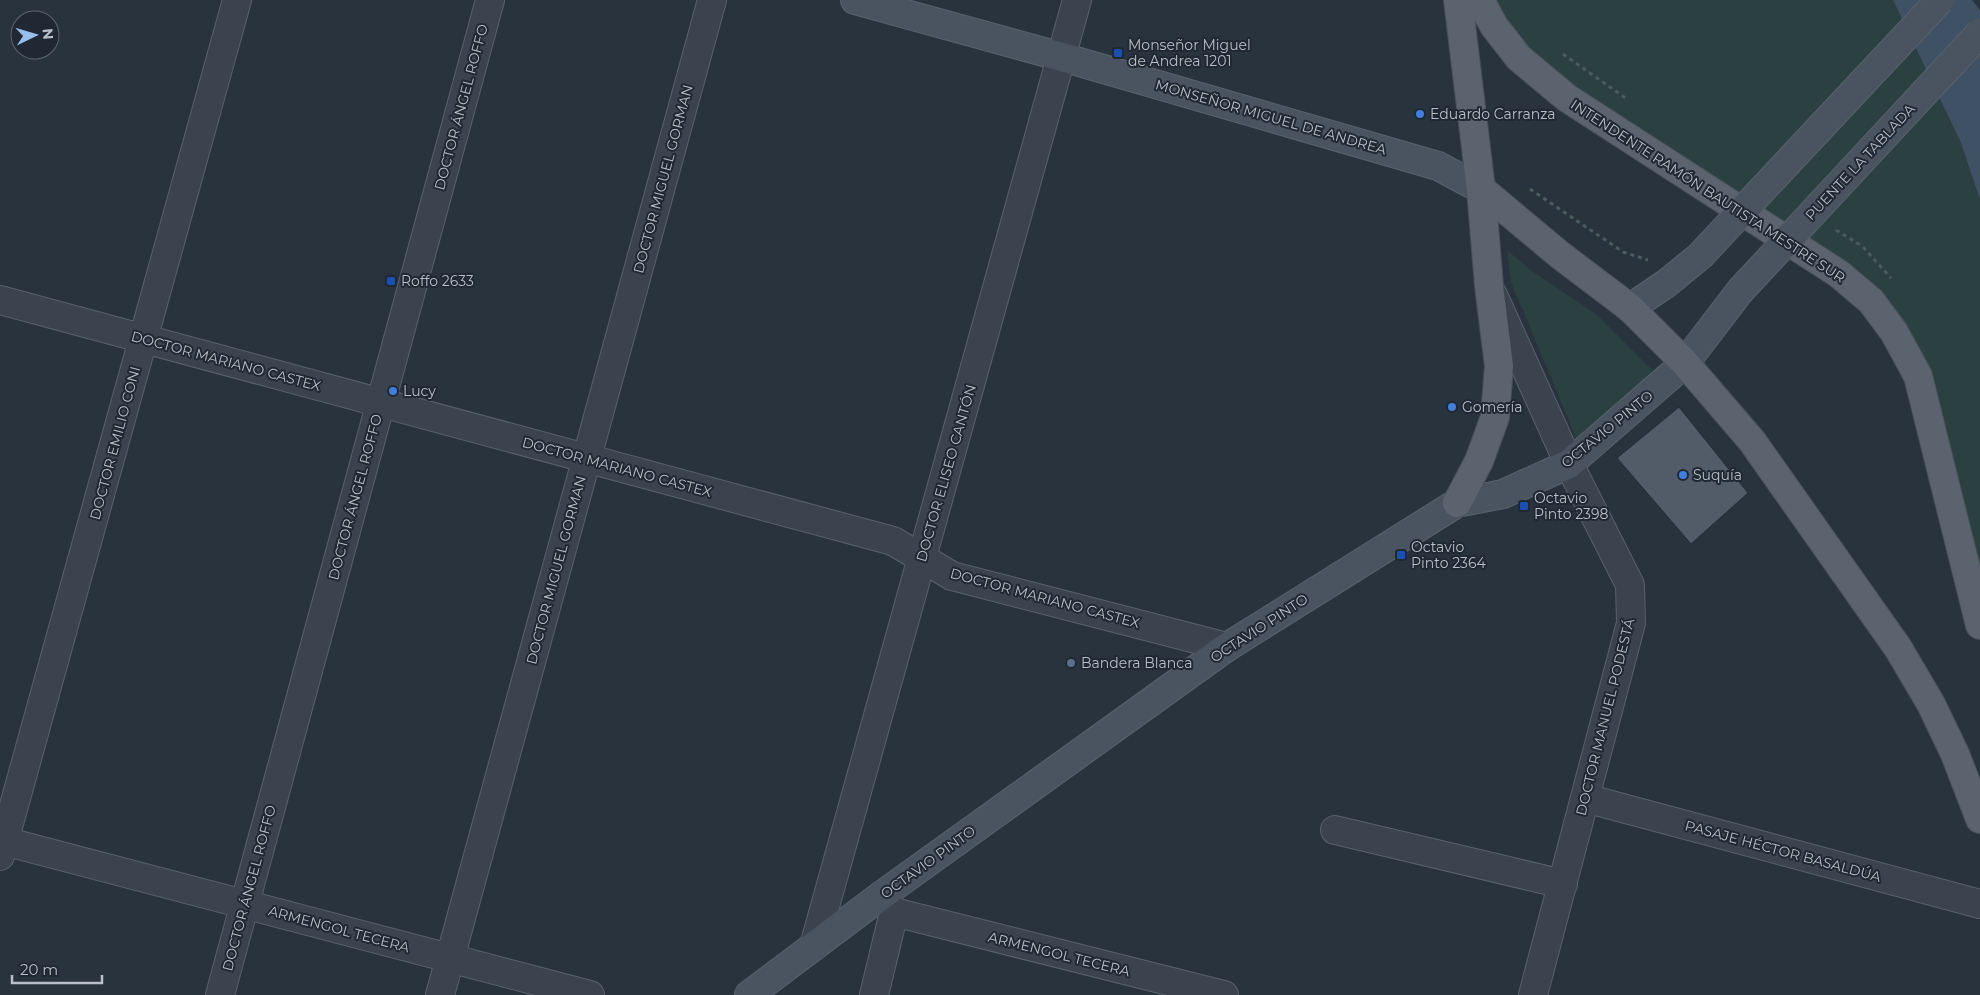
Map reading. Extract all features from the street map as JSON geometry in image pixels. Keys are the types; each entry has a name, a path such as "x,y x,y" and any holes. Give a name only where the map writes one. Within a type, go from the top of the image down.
{"main road":[{"name":"MONSEÑOR MIGUEL DE ANDREA","path":"854,0 1062,57 1438,166 1481,189"},
{"path":"1457,503 1479,460 1495,417 1499,366 1489,286 1481,189 1458,0"},
{"name":"INTENDENTE RAMÓN BAUTISTA MESTRE SUR","path":"1480,0 1494,26 1519,58 1567,98 1839,274 1871,301 1894,332 1918,376 1980,625"},
{"path":"1630,308 1667,283 1700,256 1940,0"},
{"name":"PUENTE LA TABLADA","path":"1685,363 1740,291 1980,32"},
{"path":"1481,189 1560,255 1630,308 1685,363 1752,441 1898,648 1931,704 1943,729 1980,819"},
{"name":"OCTAVIO PINTO","path":"749,995 814,946 888,904 1227,647 1457,503 1504,494 1569,464 1685,363"}],"street":[{"name":"DOCTOR EMILIO CONI","path":"1,846 144,339 237,0"},
{"name":"DOCTOR ÁNGEL ROFFO","path":"220,995 490,0"},
{"name":"DOCTOR MIGUEL GORMAN","path":"440,995 712,0"},
{"name":"DOCTOR ELISEO CANTÓN","path":"814,946 1062,57 1076,0"},
{"name":"DOCTOR MANUEL PODESTÁ","path":"1489,286 1569,464 1630,585 1631,623 1534,995"},
{"name":"DOCTOR MARIANO CASTEX","path":"0,300 892,541 952,576 1227,647"},
{"name":"PASAJE HÉCTOR BASALDÚA","path":"1586,798 1980,904"},
{"path":"1335,830 1563,884"},
{"name":"ARMENGOL TECERA","path":"1,846 244,904 590,995"},
{"name":"ARMENGOL TECERA","path":"888,904 1224,995"},
{"path":"874,995 888,904"}],"path":[{"path":"1527,187 1623,252 1654,260"}],"green space":[{"path":"1480,0 1893,0 1961,143 1980,200 1980,625 1918,376 1871,301 1567,98"},
{"path":"1507,250 1532,271 1596,314 1654,372 1576,438 1511,282"}],"water":[{"path":"1893,0 1972,0 1980,10 1980,200 1961,143"}],"building":[{"name":"Suquía","path":"1679,407 1748,493 1691,544 1617,458"}],"place":[{"name":"Monseñor Miguel de Andrea 1201","path":"1118,53"},
{"name":"Eduardo Carranza","path":"1420,114"},
{"name":"Roffo 2633","path":"391,281"},
{"name":"Lucy","path":"393,391"},
{"name":"Gomería","path":"1452,407"},
{"name":"Suquía","path":"1683,475"},
{"name":"Octavio Pinto 2398","path":"1524,506"},
{"name":"Octavio Pinto 2364","path":"1401,555"},
{"name":"Bandera Blanca","path":"1071,663"}]}
